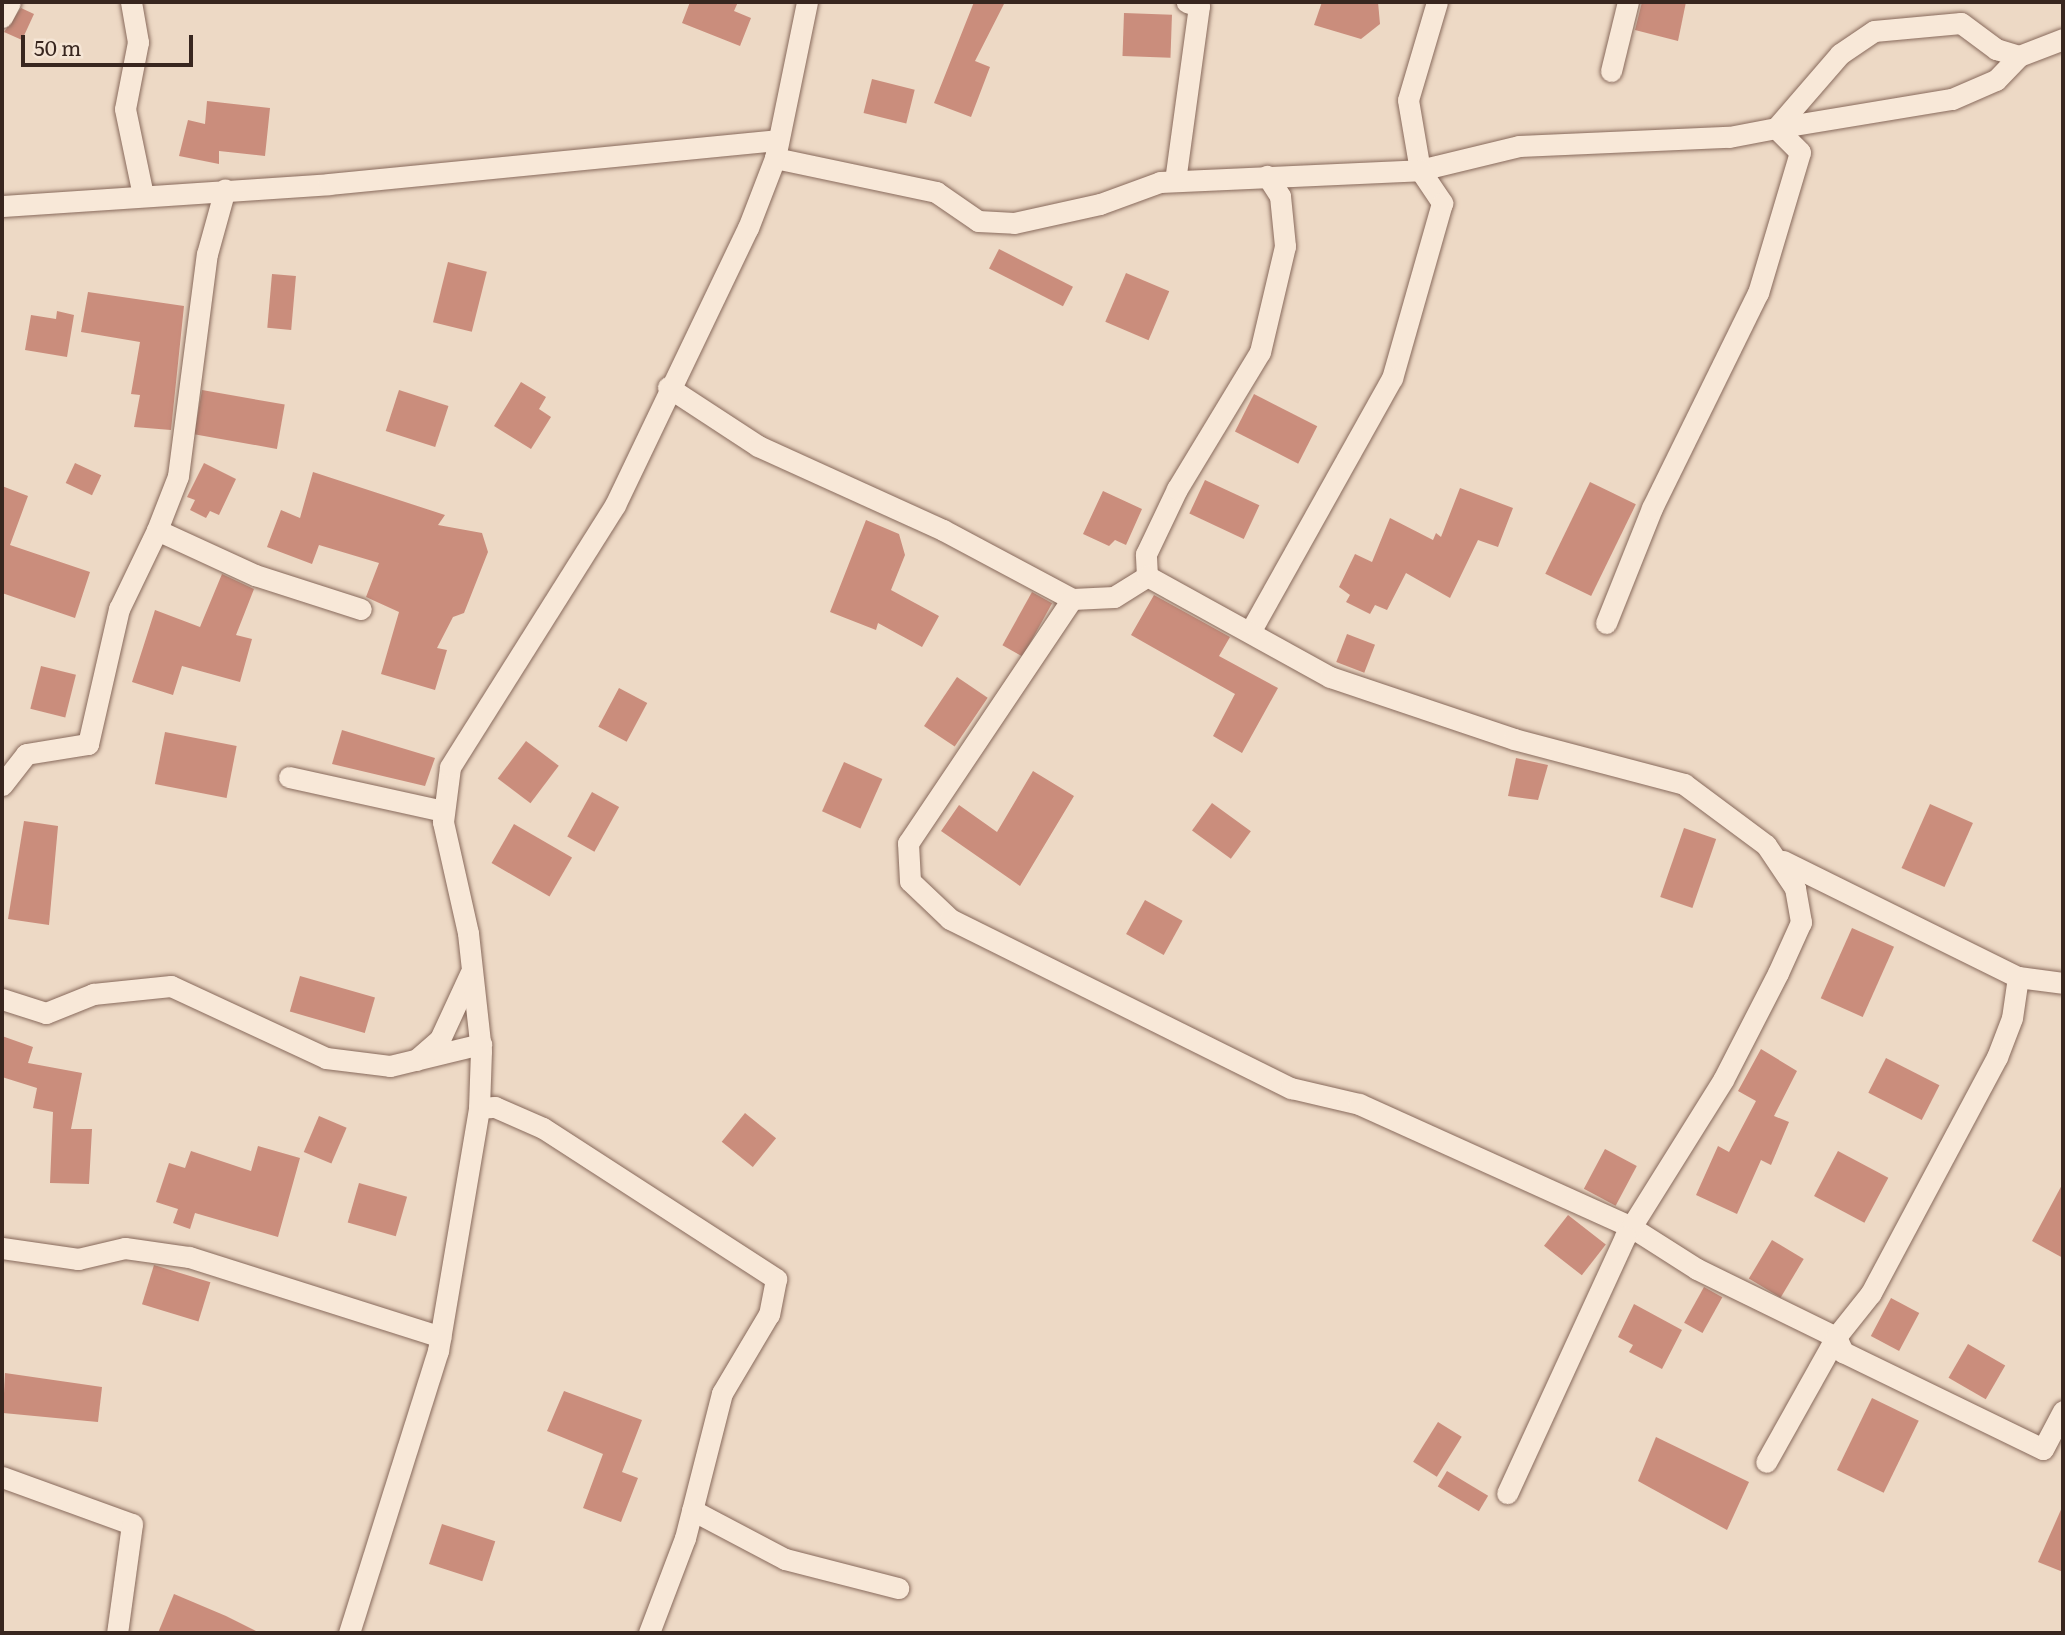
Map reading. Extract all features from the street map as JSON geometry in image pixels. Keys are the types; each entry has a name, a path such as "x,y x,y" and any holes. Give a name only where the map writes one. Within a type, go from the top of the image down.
{"street":[{"path":"2,16 10,2"},
{"path":"131,2 138,43 125,109 143,195"},
{"path":"349,1633 441,1337 479,1108 481,1044 443,811 457,748 615,505 668,387 748,228 774,149 807,2"},
{"path":"1175,181 1199,6 1187,2"},
{"path":"1252,629 1392,378 1442,204 1420,170 1408,100 1437,2"},
{"path":"1611,71 1628,2"},
{"path":"1776,128 1840,54 1874,31 1961,23 1996,49 2019,56"},
{"path":"2,206 774,149 936,192 978,221 1014,223 1175,181 1420,170 1518,146 1730,137 1952,99 1996,79 2019,56 2063,39"},
{"path":"1606,622 1652,508 1758,293 1800,152 1776,128"},
{"path":"1147,576 1146,554 1177,489 1260,352 1284,246 1280,196 1267,176"},
{"path":"2,785 26,754 88,744 119,609 157,530 178,476 207,254 225,190"},
{"path":"668,387 758,446 943,530 1072,600 1114,597 1147,576"},
{"path":"157,530 255,575 361,609"},
{"path":"1147,576 1252,629 1330,677 1514,739 1684,784 1798,873 2018,977 2063,983"},
{"path":"1072,600 908,843 910,881 950,919 1292,1088 1359,1104 1631,1227 1697,1269 1836,1337 1843,1352 2043,1449 2063,1411"},
{"path":"289,777 443,811"},
{"path":"1507,1493 1631,1227 1723,1080 1801,922 1795,888 1772,853"},
{"path":"414,1062 440,1039 470,974"},
{"path":"1766,1462 1836,1337 1871,1293 1997,1057 2012,1018 2018,977"},
{"path":"2,999 46,1013 93,994 171,986 326,1058 390,1066 481,1044"},
{"path":"479,1108 495,1107 543,1128 776,1279 769,1314 722,1394 692,1510 649,1633"},
{"path":"2,1248 78,1259 125,1248 189,1257 441,1337"},
{"path":"2,1477 132,1524 117,1633"},
{"path":"692,1510 785,1559 898,1588"}],"building":[{"path":"690,2 738,2 734,11 751,18 740,46 682,23"},
{"path":"974,2 1005,2 975,61 990,67 971,117 934,103"},
{"path":"1322,2 1378,2 1380,24 1361,39 1314,25"},
{"path":"1642,2 1686,2 1678,41 1635,30"},
{"path":"21,8 34,14 22,40 4,32"},
{"path":"1124,13 1172,15 1170,58 1122,56"},
{"path":"872,79 915,90 906,124 864,113"},
{"path":"207,101 270,108 265,156 219,151 219,164 179,156 188,120 205,124"},
{"path":"999,249 1073,287 1063,306 989,269"},
{"path":"448,262 487,272 472,332 433,322"},
{"path":"1126,273 1169,291 1149,340 1105,322"},
{"path":"272,274 296,276 291,330 267,328"},
{"path":"88,292 184,306 171,430 134,427 140,395 131,394 140,342 81,332"},
{"path":"57,311 74,315 67,357 25,350 31,315 56,319"},
{"path":"521,382 546,397 539,409 551,417 531,449 494,426"},
{"path":"202,390 285,405 277,449 194,434"},
{"path":"399,390 448,406 435,447 386,431"},
{"path":"1254,394 1317,426 1298,464 1235,431"},
{"path":"75,463 101,475 92,495 66,483"},
{"path":"204,463 236,479 219,515 210,511 206,518 190,510 195,500 187,497"},
{"path":"313,472 445,515 438,525 482,533 488,552 464,613 453,617 437,648 447,650 435,690 381,674 399,612 366,597 379,563 319,545 312,564 267,547 281,510 300,518"},
{"path":"1205,480 1259,505 1244,539 1189,514"},
{"path":"1590,482 1636,504 1591,596 1545,574"},
{"path":"2,486 28,496 10,545 90,572 75,618 2,593"},
{"path":"1460,488 1513,508 1498,547 1478,540 1450,598 1406,573 1387,610 1375,605 1370,614 1346,602 1350,595 1339,587 1355,554 1372,562 1390,518 1433,540 1436,533 1441,537"},
{"path":"1103,491 1142,509 1126,545 1115,540 1109,546 1083,534"},
{"path":"866,520 899,534 905,555 891,590 939,616 922,647 878,623 876,630 830,612"},
{"path":"222,574 254,589 236,635 252,639 240,682 182,666 173,695 132,682 155,610 200,627"},
{"path":"1032,592 1052,603 1023,657 1002,645"},
{"path":"1154,595 1230,637 1219,656 1278,688 1242,753 1213,736 1235,694 1131,635"},
{"path":"1347,634 1375,645 1364,673 1336,662"},
{"path":"41,666 76,675 65,717 30,709"},
{"path":"957,677 988,698 955,747 924,726"},
{"path":"619,688 647,703 627,742 598,727"},
{"path":"342,730 435,758 425,786 332,764"},
{"path":"165,732 237,746 227,798 155,784"},
{"path":"526,741 559,766 530,803 498,779"},
{"path":"1516,758 1548,765 1538,800 1508,796"},
{"path":"844,762 882,779 860,828 822,811"},
{"path":"1033,771 1074,796 1020,886 941,831 959,805 997,832"},
{"path":"592,792 619,807 594,852 567,837"},
{"path":"1212,803 1251,831 1231,859 1192,831"},
{"path":"1930,804 1973,823 1944,887 1902,868"},
{"path":"24,821 58,826 49,925 8,919"},
{"path":"514,824 572,858 550,896 492,863"},
{"path":"1684,828 1716,839 1692,908 1660,897"},
{"path":"1145,900 1183,921 1164,955 1126,934"},
{"path":"1852,928 1894,947 1863,1017 1821,998"},
{"path":"300,976 375,997 365,1033 290,1012"},
{"path":"2,1036 33,1047 28,1063 82,1073 71,1129 92,1129 89,1184 50,1183 53,1112 33,1108 37,1088 2,1077"},
{"path":"1761,1049 1797,1071 1774,1116 1789,1122 1771,1165 1761,1160 1737,1214 1696,1195 1718,1146 1729,1152 1756,1101 1738,1091"},
{"path":"1886,1058 1939,1085 1922,1120 1868,1093"},
{"path":"745,1113 776,1138 753,1167 722,1142"},
{"path":"319,1116 347,1128 331,1164 304,1152"},
{"path":"258,1146 300,1158 278,1237 195,1213 190,1229 173,1223 178,1209 156,1202 169,1163 185,1168 191,1151 251,1171"},
{"path":"1605,1149 1637,1166 1616,1206 1584,1189"},
{"path":"1838,1151 1888,1178 1864,1223 1814,1196"},
{"path":"359,1183 407,1197 396,1236 348,1222"},
{"path":"2063,1183 2063,1258 2032,1241"},
{"path":"1568,1215 1606,1245 1582,1275 1544,1246"},
{"path":"1772,1240 1804,1259 1781,1298 1749,1279"},
{"path":"154,1265 210,1282 198,1321 142,1304"},
{"path":"1704,1287 1722,1297 1702,1333 1684,1323"},
{"path":"1891,1298 1919,1313 1899,1351 1871,1336"},
{"path":"1634,1304 1682,1330 1662,1369 1629,1352 1633,1345 1618,1337"},
{"path":"1968,1344 2005,1366 1986,1399 1948,1378"},
{"path":"5,1373 102,1387 98,1422 3,1413"},
{"path":"564,1391 642,1420 622,1472 638,1478 621,1522 583,1508 603,1454 547,1431"},
{"path":"1872,1398 1919,1421 1884,1493 1837,1470"},
{"path":"1438,1422 1462,1437 1437,1477 1413,1462"},
{"path":"1656,1437 1749,1482 1727,1530 1638,1481"},
{"path":"1447,1471 1488,1496 1479,1511 1438,1486"},
{"path":"2063,1505 2063,1572 2038,1562"},
{"path":"442,1524 495,1541 482,1581 429,1564"},
{"path":"174,1594 226,1616 260,1633 158,1633"}]}
